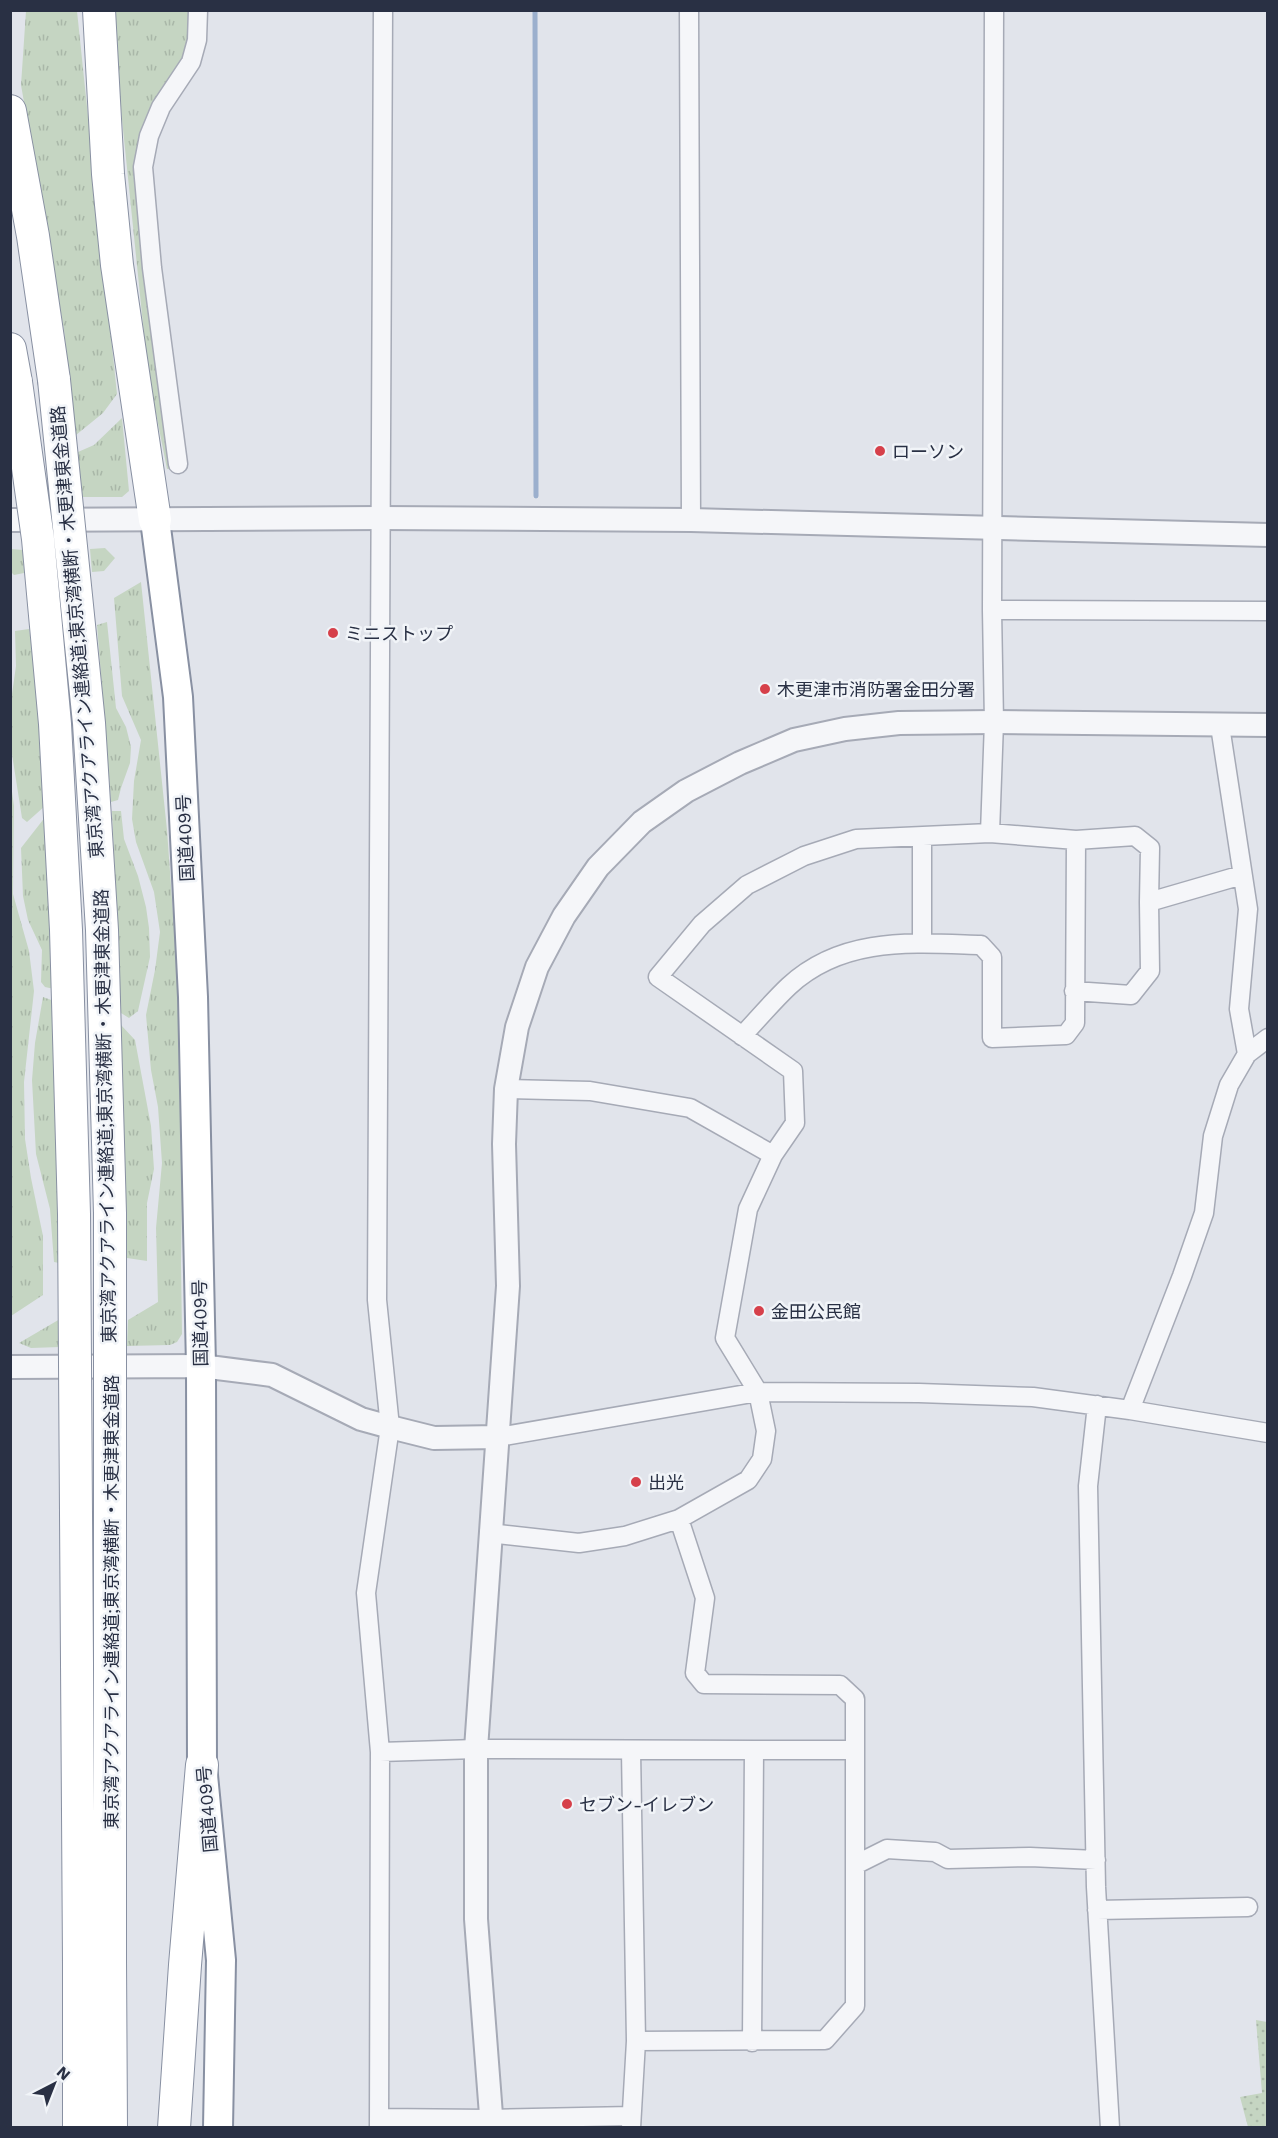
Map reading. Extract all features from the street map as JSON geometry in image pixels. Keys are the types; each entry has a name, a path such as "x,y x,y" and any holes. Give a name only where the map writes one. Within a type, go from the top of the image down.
{"highway":[{"path":"99,10 108,174 117,266 155,520"},
{"name":"東京湾アクアライン連絡道;東京湾横断・木更津東金道路","path":"10,111 33,236 54,380 89,723 102,930 110,1213 111,2127"},
{"name":"東京湾アクアライン連絡道;東京湾横断・木更津東金道路","path":"10,349 38,539 55,724 66,930 74,1214 79,2127"},
{"name":"国道409号","path":"155,520 178,697 193,997 201,1366 202,1765 221,1960 218,2127"},
{"path":"174,2127 202,1765"}],"street":[{"path":"178,464 152,268 143,167 148,136 161,107 191,62 197,40 198,10"},
{"path":"383,10 377,1300 390,1427 366,1593 380,1752 379,2123 631,2122 636,2041 630,1751"},
{"path":"689,10 692,520"},
{"path":"990,833 994,722 992,610 994,10"},
{"path":"10,520 380,518 692,520 1268,535"},
{"path":"992,610 1268,611"},
{"path":"491,2123 476,1919 476,1749 489,1533 508,1286 504,1144 506,1089 517,1027 537,967 564,916 598,867 642,822 686,791 740,763 794,740 845,729 899,723 1268,725"},
{"path":"1220,726 1248,909 1239,1009 1247,1054"},
{"path":"489,1533 579,1543 625,1536 679,1519 748,1480 762,1459 766,1431 758,1392 725,1338 748,1209 773,1155 795,1123 793,1071 658,977 702,924 747,885 804,856 856,839 990,833 1076,840 1135,836 1150,849 1150,971 1131,995 1074,991"},
{"path":"922,837 922,943"},
{"path":"742,1036 790,985 826,960 866,947 922,943 981,945 992,957 992,1038 1066,1035 1075,1023 1076,840"},
{"path":"1149,902 1242,875"},
{"path":"1130,1410 1204,1213 1214,1136 1229,1085 1247,1054 1268,1038"},
{"path":"506,1089 590,1091 690,1108 773,1155"},
{"path":"10,1367 201,1366 272,1375 361,1419 434,1438 498,1437 758,1392 919,1393 1033,1397 1130,1410 1268,1433"},
{"path":"1097,1405 1088,1486 1097,1910 1110,2127"},
{"path":"636,2041 825,2040 855,2006 855,1699 840,1685 704,1684 695,1673 705,1598 679,1519"},
{"path":"380,1752 476,1749 855,1750"},
{"path":"752,2042 754,1750"},
{"path":"855,1865 887,1849 935,1852 948,1859 1030,1857 1096,1860"},
{"path":"1097,1910 1248,1907"}],"green space":[{"path":"26,11 77,11 117,394 103,413 76,435 64,330 21,85"},
{"path":"115,11 191,11 188,57 141,134 174,468 167,469 148,373 119,90"},
{"path":"122,418 129,491 122,497 82,497 78,452 94,445"},
{"path":"105,548 115,558 104,571 92,572 90,549"},
{"path":"11,549 23,550 24,573 14,575 11,572"},
{"path":"141,582 167,830 178,983 183,1129 182,1334 177,1342 170,1345 127,1346 128,1320 158,1302 156,1228 162,1163 158,1107 151,1070 146,1015 160,932 154,892 136,842 132,819 134,781 141,740 122,696 114,598"},
{"path":"107,622 116,708 126,727 131,747 130,763 118,800 111,802 97,625"},
{"path":"29,629 34,660 45,806 27,822 22,818 11,748 11,701 16,666 15,631"},
{"path":"11,784 14,806 13,894 29,951 34,991 24,1082 25,1139 43,1236 43,1295 11,1316"},
{"path":"112,811 121,811 124,839 138,876 149,928 150,957 138,1011 129,1018 121,1013"},
{"path":"46,816 54,989 45,987 41,982 42,950 28,920 23,896 21,848"},
{"path":"43,997 54,1001 59,1263 54,1262 50,1209 36,1154 32,1080 35,1043"},
{"path":"121,1025 135,1040 151,1126 154,1169 147,1203 147,1261 127,1258"},
{"path":"60,1319 60,1347 31,1348 19,1343"},
{"path":"1256,2020 1267,2022 1267,2127 1248,2127 1240,2097 1262,2093"}],"waterway":[{"path":"535,10 536,496"}],"place":[{"name":"ローソン","path":"880,451"},
{"name":"ミニストップ","path":"333,633"},
{"name":"木更津市消防署金田分署","path":"765,689"},
{"name":"金田公民館","path":"759,1311"},
{"name":"出光","path":"636,1482"},
{"name":"セブン-イレブン","path":"567,1804"}]}
